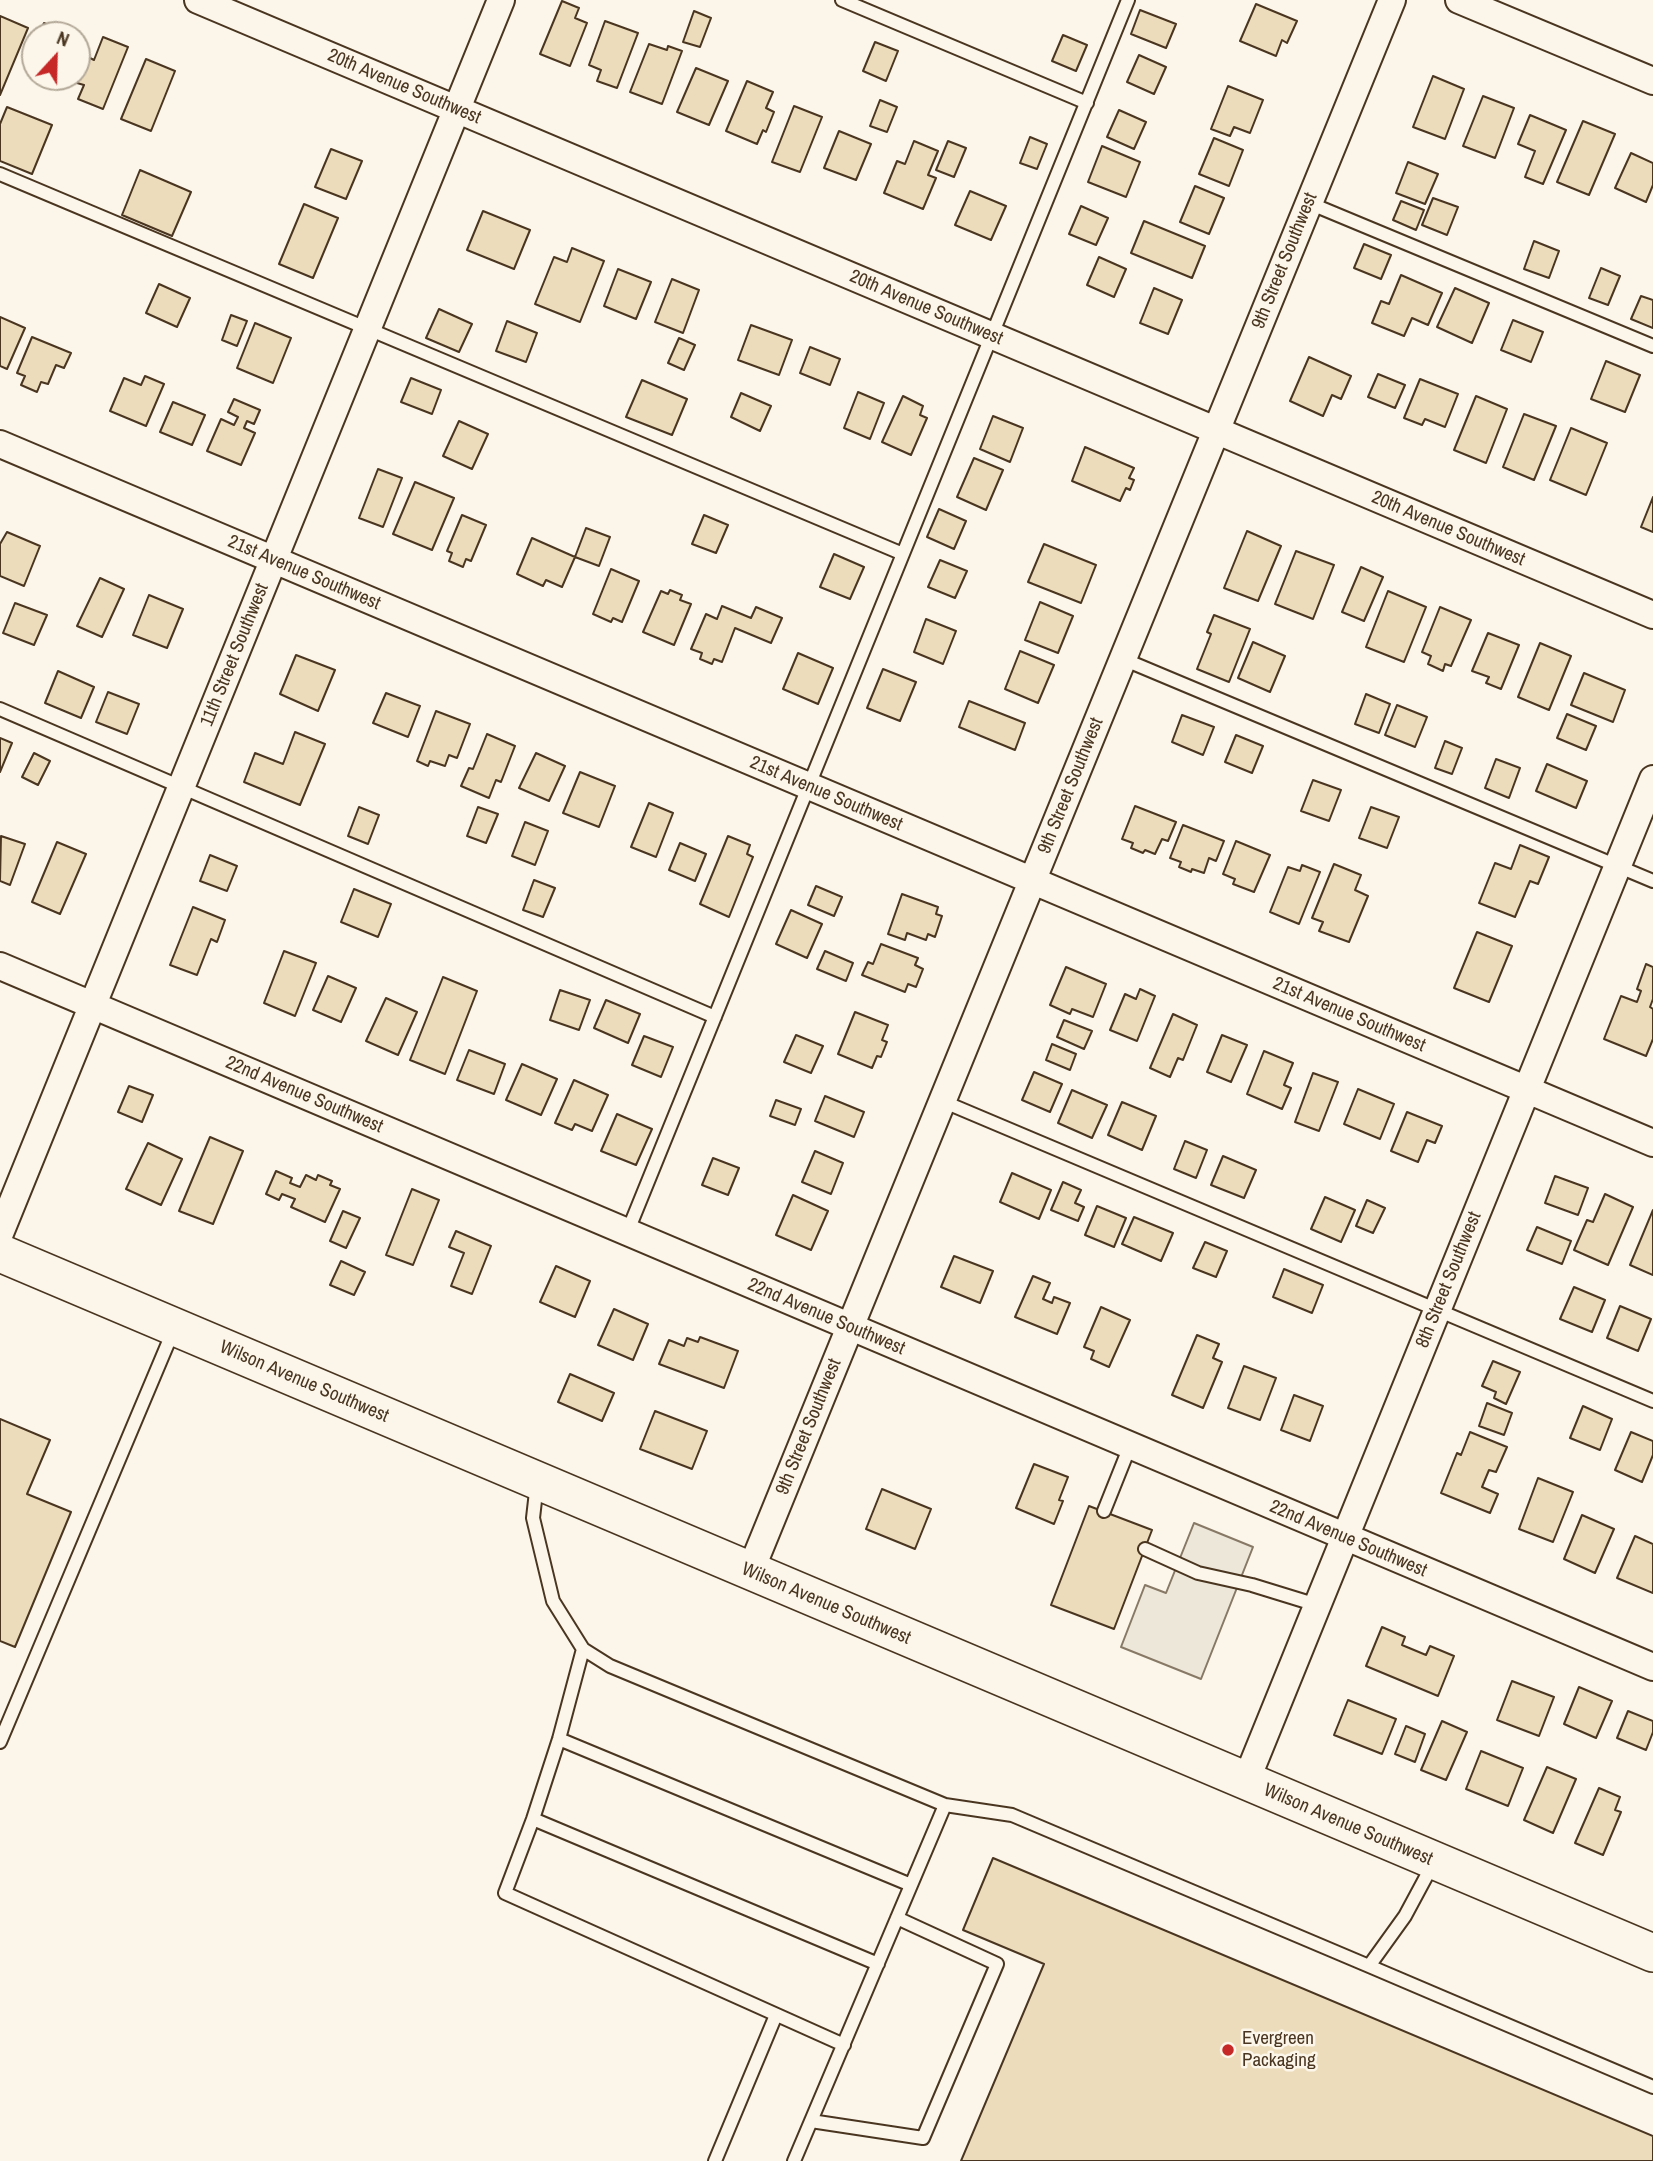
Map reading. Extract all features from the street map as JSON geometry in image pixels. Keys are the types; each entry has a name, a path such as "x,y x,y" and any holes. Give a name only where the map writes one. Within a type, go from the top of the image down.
{"main road":[{"name":"Wilson Avenue Southwest","path":"0,1253 1653,1953"}],"street":[{"name":"20th Avenue Southwest","path":"198,0 1653,615"},
{"name":"11th Street Southwest","path":"0,1233 501,0"},
{"name":"9th Street Southwest","path":"750,1572 1392,0"},
{"path":"1460,0 1653,81"},
{"name":"21st Avenue Southwest","path":"0,444 1653,1143"},
{"name":"8th Street Southwest","path":"1246,1782 1653,779"},
{"name":"22nd Avenue Southwest","path":"0,966 1653,1667"}],"lane":[{"path":"842,0 1087,103"},
{"path":"627,1233 1128,0"},
{"path":"0,174 903,554"},
{"path":"1309,203 1653,346"},
{"path":"1123,659 1653,881"},
{"path":"0,709 715,1017"},
{"path":"942,1101 1653,1401"},
{"path":"0,1742 174,1327"},
{"path":"1104,1511 1130,1446"},
{"path":"537,1481 533,1518 553,1601 583,1649 610,1666 946,1805 1013,1815 1653,2087"},
{"path":"1145,1549 1198,1573 1252,1585 1317,1605"},
{"path":"583,1649 533,1819 505,1893 844,2045"},
{"path":"558,1739 911,1885"},
{"path":"794,2161 946,1805"},
{"path":"533,1819 878,1964"},
{"path":"1369,1966 1405,1916 1434,1862"},
{"path":"811,2121 923,2138 934,2113 997,1964 897,1919"},
{"path":"715,2161 776,2015"}],"shaded area":[{"path":"1194,1523 1253,1547 1201,1679 1121,1647 1145,1585 1166,1593"}],"building":[{"path":"562,1 579,8 575,18 587,23 570,66 540,54"},
{"path":"1256,4 1297,21 1287,43 1282,40 1276,56 1240,41"},
{"path":"1140,10 1176,24 1166,48 1131,34"},
{"path":"694,11 711,18 700,47 683,42"},
{"path":"0,16 21,25 21,45 0,95"},
{"path":"605,21 638,33 617,88 597,81 601,70 589,65"},
{"path":"1063,35 1087,45 1076,71 1052,61"},
{"path":"103,37 128,47 103,109 78,99 81,91 91,91 91,58 94,60"},
{"path":"875,42 898,51 886,81 863,71"},
{"path":"649,44 667,50 668,46 682,51 662,104 630,92"},
{"path":"1139,55 1166,67 1154,94 1127,82"},
{"path":"146,59 175,71 151,131 121,119"},
{"path":"696,68 728,81 709,125 677,112"},
{"path":"1433,76 1464,89 1445,139 1413,127"},
{"path":"747,81 773,92 766,108 774,112 766,132 763,130 757,144 726,131"},
{"path":"1228,86 1263,100 1250,133 1234,127 1230,136 1211,129"},
{"path":"1483,96 1514,108 1495,158 1463,146"},
{"path":"880,100 897,107 887,132 870,126"},
{"path":"794,106 822,117 800,172 772,162"},
{"path":"7,107 52,125 32,174 0,161 0,124"},
{"path":"1119,110 1146,122 1134,149 1107,137"},
{"path":"1530,115 1566,130 1543,184 1525,177 1535,151 1518,144"},
{"path":"1583,121 1615,134 1589,195 1557,182"},
{"path":"839,131 871,144 856,180 824,168"},
{"path":"1030,137 1047,144 1037,169 1020,163"},
{"path":"1214,138 1243,150 1229,186 1199,174"},
{"path":"914,141 938,151 928,175 936,178 923,209 884,193 897,161 905,164"},
{"path":"948,141 966,148 954,177 936,170"},
{"path":"1102,146 1140,162 1126,197 1088,182"},
{"path":"331,149 362,161 346,199 315,187"},
{"path":"1631,153 1653,163 1653,185 1646,202 1615,188"},
{"path":"1408,162 1438,174 1425,204 1396,193"},
{"path":"140,170 191,192 172,236 122,215"},
{"path":"1195,186 1224,198 1209,234 1180,222"},
{"path":"970,191 1006,206 991,240 955,225"},
{"path":"1433,198 1458,207 1447,235 1422,225"},
{"path":"1401,201 1424,210 1416,230 1393,220"},
{"path":"304,204 338,218 313,278 279,264"},
{"path":"1081,206 1108,218 1096,245 1069,234"},
{"path":"483,211 530,230 514,269 467,250"},
{"path":"1144,221 1205,246 1192,278 1131,253"},
{"path":"1534,241 1559,251 1549,278 1524,269"},
{"path":"1364,244 1391,255 1381,279 1354,268"},
{"path":"572,248 604,261 580,322 535,304 554,257 567,262"},
{"path":"1099,257 1126,269 1114,297 1087,285"},
{"path":"1601,268 1620,276 1608,305 1589,298"},
{"path":"618,269 651,282 636,319 604,306"},
{"path":"1401,275 1442,293 1428,325 1412,318 1404,336 1372,323 1381,301 1389,304"},
{"path":"672,279 699,290 683,333 655,322"},
{"path":"159,284 190,298 177,327 146,313"},
{"path":"1154,288 1182,300 1168,334 1140,323"},
{"path":"1455,288 1489,303 1472,343 1437,327"},
{"path":"1641,296 1653,300 1653,328 1631,319"},
{"path":"439,309 472,324 459,352 426,338"},
{"path":"231,315 247,321 237,346 222,340"},
{"path":"0,317 25,328 7,369 0,366"},
{"path":"1513,320 1543,332 1531,362 1501,350"},
{"path":"507,321 537,333 526,362 496,351"},
{"path":"255,323 291,338 273,383 237,368"},
{"path":"751,325 792,340 779,375 738,360"},
{"path":"32,337 71,353 64,368 56,365 48,384 41,382 37,392 21,385 25,376 17,373"},
{"path":"679,338 695,345 684,370 668,363"},
{"path":"810,347 840,359 830,385 800,373"},
{"path":"1309,357 1351,376 1341,399 1332,395 1323,416 1290,401"},
{"path":"1606,361 1640,375 1625,412 1591,399"},
{"path":"1378,374 1405,385 1395,408 1368,397"},
{"path":"145,376 164,384 146,426 110,411 124,378 141,385"},
{"path":"411,378 441,390 432,414 401,402"},
{"path":"1420,379 1458,394 1445,427 1425,419 1422,425 1404,418"},
{"path":"642,380 687,399 672,435 626,417"},
{"path":"858,392 884,403 870,439 844,428"},
{"path":"741,393 771,406 760,431 731,417"},
{"path":"903,396 923,406 920,415 927,418 911,455 882,442"},
{"path":"1476,396 1507,409 1486,463 1454,450"},
{"path":"234,399 260,410 254,424 247,421 244,428 255,433 241,465 207,451 221,419 234,425 238,417 228,412"},
{"path":"173,402 205,415 192,445 160,432"},
{"path":"1524,414 1556,426 1534,480 1503,467"},
{"path":"993,416 1023,428 1010,462 980,449"},
{"path":"459,421 488,434 472,469 443,456"},
{"path":"1571,428 1607,443 1586,495 1550,480"},
{"path":"1085,447 1134,468 1129,478 1134,480 1130,490 1126,488 1120,501 1072,481"},
{"path":"974,458 1003,470 986,510 957,497"},
{"path":"378,469 402,478 383,527 359,518"},
{"path":"415,482 454,498 432,550 393,534"},
{"path":"1653,497 1653,532 1641,527"},
{"path":"939,509 966,521 954,549 927,537"},
{"path":"462,515 486,525 471,561 466,559 463,567 449,561 452,553 447,551"},
{"path":"704,515 728,525 716,553 692,544"},
{"path":"586,528 610,537 599,566 575,557"},
{"path":"1247,531 1281,546 1258,601 1224,588"},
{"path":"7,532 40,546 24,586 0,576 0,544"},
{"path":"532,538 575,557 562,587 546,580 543,586 517,574"},
{"path":"1044,544 1096,565 1081,603 1028,582"},
{"path":"1296,551 1334,565 1313,619 1275,604"},
{"path":"834,554 864,567 850,599 820,587"},
{"path":"940,560 967,571 955,598 928,587"},
{"path":"1361,567 1383,577 1364,621 1342,612"},
{"path":"611,569 639,581 622,622 613,618 611,622 593,614"},
{"path":"100,578 124,589 102,637 77,626"},
{"path":"670,590 682,595 680,600 691,604 674,645 643,632 661,591 668,594"},
{"path":"1388,591 1426,607 1404,662 1366,647"},
{"path":"149,595 183,609 167,648 133,635"},
{"path":"1040,602 1073,616 1058,653 1025,640"},
{"path":"15,603 47,615 34,645 3,633"},
{"path":"722,606 751,618 756,607 782,618 771,643 735,628 722,662 714,659 712,664 700,659 702,653 691,649 706,614 717,619"},
{"path":"1440,607 1471,620 1451,666 1445,664 1443,671 1428,664 1431,656 1422,652"},
{"path":"1214,615 1250,629 1229,682 1197,669 1211,634 1207,632"},
{"path":"926,619 956,631 943,664 914,652"},
{"path":"1488,633 1519,645 1501,689 1486,683 1489,677 1472,671"},
{"path":"1253,642 1285,656 1270,692 1238,678"},
{"path":"1540,643 1571,656 1549,710 1518,697"},
{"path":"1020,651 1054,665 1038,703 1005,689"},
{"path":"798,653 833,668 818,704 783,689"},
{"path":"296,655 335,670 318,711 280,694"},
{"path":"883,669 916,682 900,721 867,708"},
{"path":"58,671 94,687 81,718 45,703"},
{"path":"1584,673 1625,690 1613,722 1571,705"},
{"path":"108,692 139,704 127,734 96,722"},
{"path":"386,693 420,706 408,737 373,723"},
{"path":"1366,694 1390,704 1379,733 1355,724"},
{"path":"969,701 1025,723 1015,750 959,727"},
{"path":"1397,705 1427,717 1415,747 1385,735"},
{"path":"436,711 470,724 457,758 449,755 445,766 430,761 428,766 417,761"},
{"path":"1567,714 1596,726 1586,750 1557,738"},
{"path":"1182,715 1214,727 1203,755 1172,742"},
{"path":"295,732 325,744 300,805 244,782 255,753 283,764"},
{"path":"487,734 515,746 501,782 496,780 489,798 461,786 469,768 473,769"},
{"path":"1236,735 1263,746 1252,773 1225,762"},
{"path":"0,738 12,743 0,772"},
{"path":"1445,741 1462,748 1452,774 1435,768"},
{"path":"34,753 50,761 38,785 22,777"},
{"path":"536,753 565,766 549,801 519,788"},
{"path":"1496,759 1520,768 1509,798 1485,788"},
{"path":"1547,764 1587,781 1576,808 1536,791"},
{"path":"580,772 615,786 599,827 563,813"},
{"path":"1313,780 1341,790 1329,821 1301,811"},
{"path":"649,803 673,813 656,857 631,847"},
{"path":"1135,806 1176,822 1168,841 1162,839 1155,854 1131,848 1133,843 1122,839"},
{"path":"359,807 379,815 368,844 348,836"},
{"path":"478,807 498,814 486,843 467,836"},
{"path":"1371,807 1399,817 1387,848 1359,838"},
{"path":"525,822 548,831 535,865 512,856"},
{"path":"1183,825 1224,841 1216,861 1209,858 1204,873 1179,867 1181,862 1170,858"},
{"path":"1,836 25,844 10,885 0,881"},
{"path":"728,836 750,845 747,854 753,857 729,917 700,904"},
{"path":"1236,841 1270,855 1254,892 1233,884 1235,879 1223,874"},
{"path":"57,842 86,854 60,914 32,902"},
{"path":"680,843 706,854 695,881 669,870"},
{"path":"1520,845 1549,857 1538,884 1530,881 1515,917 1479,903 1495,863 1511,869"},
{"path":"210,855 237,866 227,891 200,881"},
{"path":"1334,864 1361,875 1355,890 1368,896 1349,942 1319,931 1323,922 1312,918"},
{"path":"1302,865 1320,872 1299,924 1270,912 1288,867 1300,871"},
{"path":"534,880 555,888 543,917 523,910"},
{"path":"816,886 842,897 834,916 808,905"},
{"path":"354,889 391,904 378,937 341,922"},
{"path":"902,894 938,907 936,914 942,916 935,937 928,934 926,940 907,933 905,940 888,934"},
{"path":"193,907 225,920 217,942 211,939 197,975 170,965"},
{"path":"791,910 822,924 807,958 776,944"},
{"path":"1477,932 1512,946 1489,1002 1454,988"},
{"path":"881,944 918,958 915,965 923,969 916,987 908,984 905,992 862,975 868,962 873,964"},
{"path":"284,951 316,963 295,1016 264,1003"},
{"path":"825,951 853,963 846,981 817,969"},
{"path":"1646,964 1653,967 1653,999 1650,1007 1653,1009 1653,1039 1646,1056 1604,1039 1621,996 1637,1002 1641,991 1637,989"},
{"path":"1066,967 1106,984 1093,1017 1072,1009 1070,1014 1050,1005"},
{"path":"328,976 356,988 341,1022 313,1010"},
{"path":"443,977 477,991 445,1074 410,1060"},
{"path":"1140,989 1155,996 1137,1041 1110,1030 1125,994 1136,999"},
{"path":"560,990 590,1000 579,1030 550,1020"},
{"path":"386,998 417,1012 398,1055 366,1041"},
{"path":"606,1000 640,1014 628,1043 594,1028"},
{"path":"855,1012 888,1025 882,1040 887,1042 881,1057 877,1056 872,1068 838,1054"},
{"path":"1173,1014 1197,1025 1183,1060 1178,1058 1170,1077 1150,1068"},
{"path":"1064,1020 1092,1031 1084,1049 1057,1037"},
{"path":"796,1035 823,1046 811,1073 784,1062"},
{"path":"1222,1035 1247,1045 1231,1082 1207,1072"},
{"path":"644,1036 673,1047 661,1077 632,1065"},
{"path":"1052,1044 1076,1054 1070,1070 1046,1060"},
{"path":"469,1050 505,1064 494,1094 457,1080"},
{"path":"1264,1051 1293,1063 1284,1085 1291,1088 1282,1109 1247,1094"},
{"path":"522,1064 557,1079 541,1115 506,1100"},
{"path":"1034,1072 1062,1084 1050,1112 1022,1100"},
{"path":"1313,1073 1338,1082 1319,1131 1295,1122"},
{"path":"574,1080 608,1095 592,1131 575,1124 572,1130 555,1123"},
{"path":"129,1086 153,1095 142,1122 118,1112"},
{"path":"1358,1089 1394,1104 1380,1139 1344,1124"},
{"path":"1072,1090 1107,1105 1092,1138 1058,1123"},
{"path":"825,1096 864,1112 854,1137 815,1121"},
{"path":"776,1100 801,1109 795,1125 770,1116"},
{"path":"1122,1102 1156,1116 1142,1150 1108,1135"},
{"path":"1407,1112 1442,1126 1435,1143 1427,1140 1418,1162 1391,1151"},
{"path":"617,1114 652,1129 636,1165 601,1151"},
{"path":"210,1137 243,1151 213,1224 179,1211"},
{"path":"1185,1141 1207,1150 1196,1178 1174,1169"},
{"path":"148,1143 182,1159 161,1205 126,1189"},
{"path":"815,1151 843,1163 831,1194 802,1182"},
{"path":"1223,1156 1256,1170 1244,1198 1211,1185"},
{"path":"713,1158 739,1168 728,1195 702,1185"},
{"path":"276,1171 292,1178 290,1183 300,1187 306,1175 316,1180 318,1175 332,1181 330,1185 340,1189 325,1222 291,1207 295,1199 282,1194 279,1200 266,1194"},
{"path":"1012,1173 1051,1190 1039,1219 1000,1202"},
{"path":"1555,1176 1588,1188 1578,1215 1545,1203"},
{"path":"1063,1182 1081,1190 1075,1203 1084,1207 1078,1221 1051,1210"},
{"path":"412,1189 439,1200 413,1265 386,1255"},
{"path":"1605,1194 1633,1207 1608,1265 1574,1250 1587,1220 1593,1222"},
{"path":"793,1195 828,1211 811,1250 776,1235"},
{"path":"1325,1197 1355,1210 1341,1242 1311,1229"},
{"path":"1367,1200 1385,1208 1373,1233 1356,1226"},
{"path":"1097,1206 1126,1218 1114,1247 1085,1235"},
{"path":"1653,1210 1653,1275 1630,1265"},
{"path":"343,1211 360,1218 346,1248 330,1241"},
{"path":"1134,1217 1173,1233 1161,1261 1122,1244"},
{"path":"1537,1227 1571,1241 1562,1264 1527,1250"},
{"path":"456,1231 491,1246 472,1294 451,1286 464,1253 449,1247"},
{"path":"1205,1242 1227,1251 1216,1277 1193,1268"},
{"path":"954,1256 993,1271 980,1303 941,1287"},
{"path":"341,1261 365,1272 354,1295 330,1285"},
{"path":"556,1266 590,1281 575,1317 540,1302"},
{"path":"1284,1269 1323,1285 1312,1313 1273,1297"},
{"path":"1033,1276 1050,1283 1043,1299 1052,1303 1054,1297 1070,1303 1057,1334 1015,1317"},
{"path":"1574,1287 1605,1300 1592,1332 1560,1319"},
{"path":"1620,1306 1651,1319 1638,1351 1607,1338"},
{"path":"1101,1307 1130,1320 1109,1367 1091,1359 1094,1351 1084,1347"},
{"path":"614,1309 648,1324 633,1360 598,1345"},
{"path":"1197,1335 1219,1344 1213,1358 1222,1362 1203,1408 1172,1395"},
{"path":"700,1337 738,1351 724,1388 659,1364 669,1340 684,1346 687,1338 698,1342"},
{"path":"1493,1361 1520,1372 1506,1404 1494,1398 1496,1392 1482,1386"},
{"path":"1244,1366 1276,1378 1260,1420 1228,1408"},
{"path":"570,1374 614,1393 602,1421 558,1402"},
{"path":"1294,1395 1323,1406 1310,1441 1281,1430"},
{"path":"1487,1403 1512,1413 1504,1435 1479,1426"},
{"path":"1583,1406 1612,1419 1600,1450 1570,1438"},
{"path":"655,1411 707,1431 692,1469 640,1449"},
{"path":"0,1419 50,1440 27,1494 71,1512 15,1647 0,1641"},
{"path":"1470,1432 1507,1447 1496,1472 1489,1470 1482,1487 1498,1494 1490,1513 1441,1493 1457,1453 1461,1455"},
{"path":"1631,1432 1653,1441 1653,1455 1642,1482 1615,1470"},
{"path":"1034,1464 1068,1477 1054,1524 1016,1508"},
{"path":"1538,1478 1573,1492 1553,1542 1519,1529"},
{"path":"882,1489 931,1509 915,1549 866,1529"},
{"path":"1089,1506 1152,1530 1114,1629 1051,1605"},
{"path":"1582,1515 1614,1529 1595,1573 1564,1559"},
{"path":"1635,1536 1653,1544 1653,1593 1617,1578"},
{"path":"1382,1627 1405,1637 1402,1645 1426,1655 1430,1646 1454,1656 1438,1696 1366,1666"},
{"path":"1512,1681 1554,1697 1539,1736 1497,1720"},
{"path":"1579,1687 1612,1701 1596,1738 1564,1724"},
{"path":"1348,1700 1396,1719 1382,1754 1334,1735"},
{"path":"1628,1711 1653,1721 1653,1732 1646,1750 1617,1738"},
{"path":"1442,1721 1467,1732 1446,1780 1421,1770"},
{"path":"1406,1726 1425,1734 1415,1762 1395,1754"},
{"path":"1481,1751 1523,1768 1508,1806 1466,1789"},
{"path":"1547,1767 1576,1779 1553,1833 1524,1820"},
{"path":"1599,1788 1620,1797 1615,1810 1621,1812 1603,1855 1575,1843"},
{"name":"Evergreen Packaging","path":"993,1858 1653,2136 1653,2161 961,2161 1044,1964 963,1930"}],"place":[{"name":"Evergreen Packaging","path":"1228,2050"}]}
